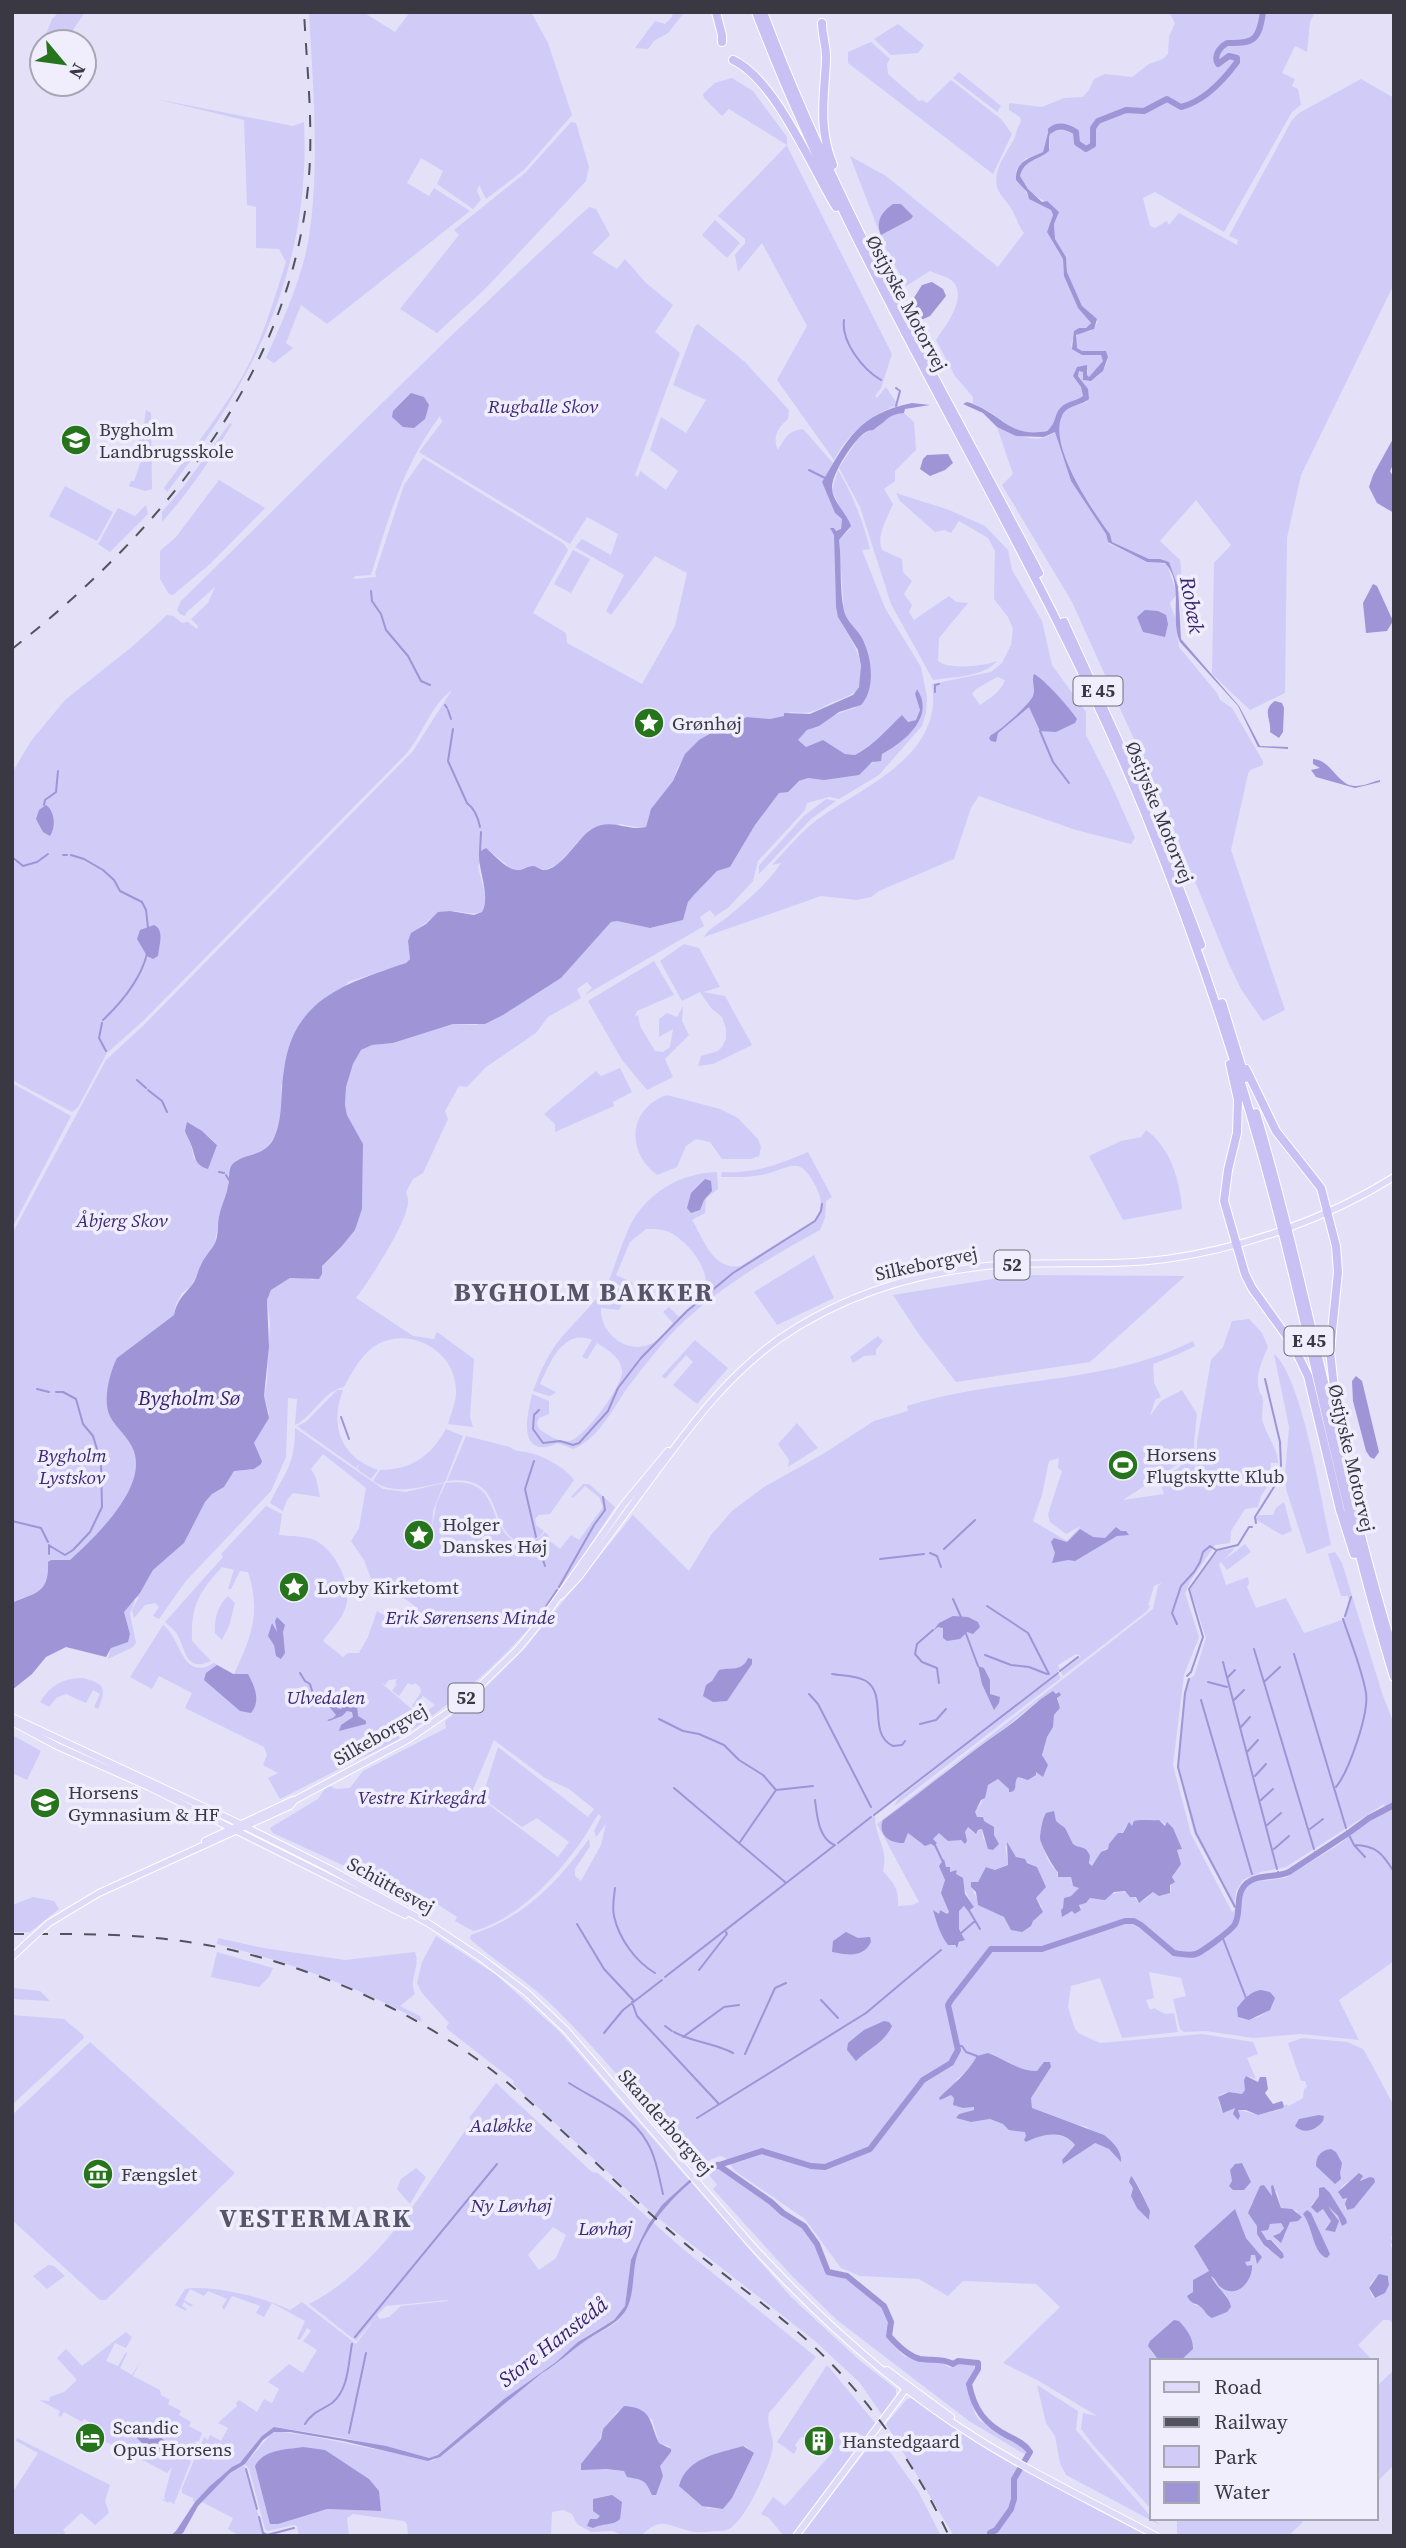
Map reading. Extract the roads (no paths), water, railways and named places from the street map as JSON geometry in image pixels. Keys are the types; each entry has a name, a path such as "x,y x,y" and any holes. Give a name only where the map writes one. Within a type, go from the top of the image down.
{"highway":[{"path":"716,12 722,42"},
{"name":"Østjyske Motorvej","path":"756,12 798,114 852,225 1031,568 1083,673 1143,808 1217,1007 1243,1088 1279,1217 1363,1572 1394,1677"},
{"name":"Østjyske Motorvej","path":"763,12 852,225 1042,577 1102,701 1181,890 1232,1036 1285,1220 1352,1505 1394,1653"},
{"path":"822,23 826,51 821,112 824,133 852,225"},
{"path":"733,60 744,66 780,109 827,193 852,225"},
{"path":"1217,1007 1238,1100 1237,1133 1224,1201 1245,1274 1293,1345 1308,1376 1340,1510 1357,1566 1363,1572"},
{"path":"1232,1036 1276,1131 1321,1188 1329,1210 1338,1272 1331,1335 1331,1376 1352,1505"}],"main road":[{"name":"Silkeborgvej","path":"194,1849 215,1836 261,1820 289,1806 295,1800 409,1739 481,1685 518,1649 579,1577 674,1446 720,1391 756,1357 816,1316 873,1289 946,1272 988,1266 1167,1259 1236,1243 1302,1222 1394,1177"},
{"name":"Schüttesvej","path":"12,1719 57,1746 296,1852 369,1890 459,1943"},
{"name":"Schüttesvej","path":"12,1719 239,1827 459,1943"},
{"name":"Schüttesvej","path":"169,1797 212,1822 216,1828 215,1836"},
{"name":"Silkeborgvej","path":"12,1957 49,1923 96,1894 295,1800"},
{"path":"261,1820 263,1832 294,1848 296,1852"},
{"name":"Skanderborgvej","path":"459,1943 512,1981 566,2030 779,2275 838,2333 962,2429 1028,2468 1156,2536"},
{"path":"796,2536 907,2388"}],"water":[{"path":"1054,125 1049,137 1049,151 1028,163 1020,176 1028,189 1042,202 1047,201 1059,212 1054,224 1055,239 1066,257 1067,272 1082,306 1097,319 1094,329 1076,335 1077,348 1082,351 1106,351 1108,357 1103,371 1091,381 1083,380 1083,372 1079,371 1078,376 1088,389 1089,399 1067,410 1062,416 1059,428 1066,459 1083,493 1110,534 1112,542 1149,559 1169,562 1178,587 1181,639 1239,706 1260,746 1288,749 1258,747 1238,706 1180,642 1176,622 1176,591 1171,571 1165,563 1147,562 1108,542 1106,534 1071,481 1055,432 1044,437 1016,436 997,427 983,413 963,404 967,402 979,406 1023,431 1047,431 1060,408 1083,396 1081,387 1073,376 1077,367 1087,365 1089,377 1103,361 1101,355 1082,355 1072,349 1074,331 1086,328 1091,323 1078,308 1064,276 1063,259 1047,232 1053,215 1051,210 1029,199 1027,192 1016,180 1021,164 1043,152 1049,129"},
{"path":"893,204 901,204 913,216 881,235 881,217"},
{"path":"932,282 943,289 946,296 930,316 921,320 912,301 922,285"},
{"path":"411,393 424,397 429,405 425,419 414,428 403,427 392,417 393,411"},
{"name":"Bygholm Sø","path":"912,403 930,405 905,409 904,413 891,416 861,436 840,465 832,487 834,498 851,526 839,540 842,602 845,615 862,638 868,654 871,673 869,690 861,705 839,712 819,726 807,730 798,740 806,747 823,740 845,754 855,755 874,742 902,715 908,722 916,720 920,710 915,694 917,689 922,699 922,709 914,728 899,743 882,754 881,761 872,762 859,775 824,780 808,778 799,781 788,792 779,793 755,825 730,867 717,871 688,902 683,920 650,928 611,922 561,978 503,1015 485,1024 453,1024 361,1050 353,1064 346,1087 345,1105 347,1115 363,1144 362,1209 355,1230 322,1266 319,1279 290,1278 271,1290 267,1300 269,1347 264,1396 269,1418 254,1443 261,1464 254,1469 234,1471 224,1487 205,1502 184,1543 153,1570 140,1593 124,1612 130,1634 128,1642 111,1648 106,1657 66,1647 46,1657 32,1674 12,1690 12,1603 34,1594 43,1586 48,1562 70,1560 90,1541 122,1503 134,1476 136,1463 132,1447 108,1411 107,1391 114,1364 117,1358 174,1315 215,1243 231,1166 264,1149 274,1138 281,1112 289,1046 299,1026 311,1010 326,997 363,978 406,963 410,959 408,941 411,933 426,924 438,912 474,915 482,912 485,891 479,852 486,848 513,869 533,866 543,870 550,869 592,829 606,824 646,827 651,809 673,781 685,754 699,740 747,717 770,719 784,716 784,713 810,714 853,695 859,687 861,666 858,650 838,617 834,535 830,528 836,531 841,529 842,519 835,513 822,482 856,430 879,414"},
{"path":"1394,437 1394,463 1390,471 1394,478 1394,513 1377,503 1369,487"},
{"path":"948,454 953,463 945,470 930,476 920,469 927,455"},
{"path":"1373,584 1377,586 1393,621 1387,631 1366,633 1363,603"},
{"path":"1145,610 1166,615 1168,624 1165,637 1143,632 1137,617"},
{"path":"1034,674 1069,708 1077,719 1075,723 1056,732 1040,731 1029,707 998,733 996,742 991,741 991,735 1030,700 1034,693"},
{"path":"1275,701 1282,703 1284,708 1283,732 1279,738 1270,732 1268,715 1271,704"},
{"path":"1313,759 1320,760 1350,785 1380,782 1355,788 1316,777 1311,770 1320,768 1313,764"},
{"path":"46,805 54,819 50,836 43,832 36,819 39,810"},
{"path":"154,925 159,930 160,938 158,956 153,959 147,956 137,939 140,930"},
{"path":"187,1122 217,1145 208,1169 197,1161 185,1131"},
{"path":"705,1179 711,1181 712,1191 700,1210 691,1213 687,1208 691,1193"},
{"path":"1356,1376 1362,1381 1379,1452 1374,1459 1366,1451 1353,1401 1352,1381"},
{"path":"1116,1527 1129,1535 1117,1536 1075,1561 1052,1563 1055,1553 1051,1542 1054,1538 1067,1542 1080,1529 1093,1537 1105,1538"},
{"path":"953,1616 968,1617 978,1622 980,1627 973,1634 967,1632 960,1639 947,1641 943,1638 943,1628 938,1627 933,1631 939,1623"},
{"path":"277,1617 285,1625 285,1653 281,1659 276,1656 274,1645 268,1636 272,1623 277,1632"},
{"path":"748,1658 752,1659 752,1664 727,1701 713,1702 703,1696 706,1685 719,1670 739,1667"},
{"path":"217,1665 233,1674 248,1674 256,1699 251,1713 240,1711 204,1680 206,1673"},
{"path":"978,1666 984,1668 990,1680 990,1694 1000,1697 994,1710 982,1684"},
{"path":"1053,1691 1061,1695 1057,1698 1060,1708 1054,1715 1053,1727 1042,1755 1048,1765 1043,1777 1036,1772 1036,1775 1028,1780 1018,1777 1012,1792 998,1779 988,1785 985,1798 975,1812 977,1817 983,1817 984,1821 994,1827 994,1835 999,1844 993,1850 988,1849 982,1829 976,1834 968,1827 965,1844 961,1840 948,1841 939,1833 933,1839 937,1843 934,1846 925,1846 908,1833 904,1843 894,1842 883,1834 883,1820"},
{"path":"328,1698 333,1698 337,1708 341,1709 346,1703 357,1705 358,1716 366,1721 366,1724 339,1731 341,1725 353,1717 352,1712 347,1711 342,1716 327,1720 336,1715 327,1704"},
{"path":"1054,1811 1056,1821 1065,1828 1073,1844 1088,1853 1092,1866 1118,1833 1123,1833 1129,1822 1132,1826 1134,1821 1159,1820 1165,1826 1167,1822 1173,1828 1182,1849 1177,1850 1181,1864 1172,1877 1175,1882 1170,1885 1170,1893 1159,1896 1153,1892 1139,1903 1136,1897 1130,1897 1125,1891 1114,1892 1105,1900 1090,1898 1079,1905 1081,1910 1075,1914 1072,1911 1062,1917 1064,1898 1071,1896 1079,1888 1073,1886 1071,1877 1058,1877 1058,1872 1040,1840 1046,1813"},
{"path":"1007,1842 1016,1857 1037,1867 1046,1887 1036,1898 1043,1912 1022,1932 1011,1930 1004,1917 978,1905 976,1892 971,1887 971,1882 978,1882 986,1867 995,1870 1008,1865"},
{"path":"944,1859 950,1872 957,1870 956,1874 963,1878 965,1894 974,1907 968,1911 964,1906 959,1911 959,1929 965,1940 959,1942 957,1948 945,1941 933,1910 939,1914 940,1910 947,1914 949,1912 941,1893 945,1880 939,1866"},
{"path":"846,1932 858,1938 870,1937 871,1942 859,1953 832,1952 833,1941"},
{"path":"1261,1990 1270,1992 1275,1998 1270,2010 1249,2020 1238,2017 1237,2008 1242,2002"},
{"path":"884,2021 892,2026 889,2032 856,2061 847,2050 848,2043 864,2030"},
{"path":"988,2053 1030,2070 1037,2071 1044,2062 1050,2062 1051,2067 1031,2098 1032,2108 1104,2135 1116,2147 1121,2162 1109,2149 1095,2143 1063,2164 1062,2160 1075,2145 1065,2137 1052,2134 1026,2142 1025,2132 1009,2130 1003,2124 990,2119 971,2122 956,2118 959,2114 974,2110 974,2107 953,2105 954,2098 951,2095 940,2100 939,2098 965,2073 977,2056"},
{"path":"1246,2076 1258,2082 1260,2077 1266,2077 1268,2089 1265,2093 1273,2104 1282,2101 1283,2108 1258,2115 1238,2110 1238,2120 1233,2114 1235,2108 1223,2113 1218,2097 1229,2092 1242,2094"},
{"path":"1324,2116 1323,2121 1313,2129 1306,2131 1295,2126 1299,2119"},
{"path":"1331,2149 1342,2163 1341,2179 1335,2184 1316,2166 1320,2154"},
{"path":"723,2162 723,2170 714,2168 679,2192 648,2230 637,2255 628,2307 620,2318 542,2373 440,2457 428,2461 343,2441 274,2432 263,2440 245,2464 230,2473 198,2506 183,2533 170,2536 210,2486 240,2463 262,2436 274,2427 386,2446 429,2458 438,2455 504,2399 556,2362 578,2342 614,2320 625,2306 631,2260 648,2225 662,2205 697,2173"},
{"path":"1242,2163 1251,2182 1244,2190 1233,2190 1229,2186 1232,2181 1230,2170 1235,2164"},
{"path":"1359,2173 1363,2176 1360,2181 1370,2177 1374,2178 1375,2182 1354,2208 1347,2210 1347,2198 1343,2199 1338,2192"},
{"path":"1131,2176 1150,2211 1149,2220 1137,2208 1131,2196"},
{"path":"1264,2185 1272,2196 1273,2185 1281,2208 1292,2209 1302,2217 1298,2221 1290,2222 1281,2243 1273,2236 1284,2228 1281,2223 1270,2224 1268,2230 1261,2231 1267,2240 1271,2240 1283,2253 1284,2257 1281,2259 1264,2245 1257,2234 1257,2226 1248,2213 1260,2186"},
{"path":"1324,2187 1347,2223 1342,2226 1338,2216 1328,2206 1339,2221 1335,2232 1325,2230 1331,2221 1323,2209 1317,2213 1311,2207 1319,2196 1319,2188"},
{"path":"1235,2209 1246,2238 1262,2257 1257,2264 1255,2255 1251,2255 1250,2261 1245,2262 1247,2266 1252,2265 1252,2271 1239,2290 1228,2291 1222,2288 1211,2276 1231,2307 1227,2312 1212,2318 1187,2296 1193,2292 1193,2280 1209,2271 1194,2246"},
{"path":"1307,2210 1311,2213 1330,2254 1327,2258 1316,2246 1303,2214"},
{"path":"1379,2274 1388,2276 1389,2285 1385,2293 1375,2298 1369,2288"},
{"path":"1174,2320 1179,2321 1187,2331 1193,2349 1182,2359 1158,2359 1148,2346 1150,2341"},
{"path":"624,2406 645,2413 659,2443 671,2449 660,2466 663,2476 656,2495 652,2495 643,2481 627,2477 624,2471 581,2470 581,2464 601,2439 603,2429"},
{"path":"139,2434 150,2439 161,2438 170,2444 180,2444 175,2451 154,2448 141,2442 137,2438"},
{"path":"743,2446 754,2453 732,2498 723,2509 702,2506 679,2486 689,2469 704,2458"},
{"path":"303,2447 325,2450 369,2479 379,2491 381,2511 327,2509 270,2524 255,2466 269,2453"},
{"path":"612,2495 622,2502 620,2519 593,2528 587,2526 590,2519 600,2516 593,2511 593,2499"}],"waterway":[{"path":"1051,130 1060,127 1073,130 1076,132 1077,143 1086,149 1093,145 1093,128 1098,121 1126,110 1144,111 1167,99 1181,107 1198,100 1219,83 1237,62 1237,58 1229,56 1218,64 1216,58 1220,49 1227,43 1250,41 1254,38 1260,28 1263,12"},
{"path":"844,320 846,337 854,354 881,380"},
{"path":"896,388 900,391 896,406"},
{"path":"809,470 825,478"},
{"path":"371,591 372,601 381,614 386,630 408,656 421,681 430,685"},
{"path":"935,692 935,685 939,684"},
{"path":"448,710 451,719"},
{"path":"453,729 448,761 480,827"},
{"path":"1040,731 1053,762 1069,783"},
{"path":"44,805 45,800 56,792 58,771"},
{"path":"480,851 481,832"},
{"path":"12,857 23,866 37,862 48,854"},
{"path":"71,855 103,870 114,880 120,891 142,902 148,928"},
{"path":"103,1020 130,990 147,954"},
{"path":"102,1023 99,1038 106,1051"},
{"path":"137,1080 146,1088"},
{"path":"148,1090 162,1101 167,1112"},
{"path":"219,1172 224,1173"},
{"path":"226,1175 229,1180"},
{"path":"539,1410 534,1415 533,1429 543,1443 579,1443 608,1411 618,1388 641,1358 687,1311 733,1273 815,1221 822,1204"},
{"path":"1265,1379 1280,1442 1281,1466"},
{"path":"37,1389 49,1392"},
{"path":"50,1546 65,1555 73,1550 90,1532 102,1507 101,1462 93,1436 83,1424 76,1399 63,1392 56,1392"},
{"path":"341,1417 349,1439"},
{"path":"534,1461 525,1489 536,1537"},
{"path":"1256,1523 1255,1517 1279,1479 1280,1471"},
{"path":"559,1587 605,1510 603,1497"},
{"path":"944,1549 975,1520"},
{"path":"12,1521 41,1528 48,1542"},
{"path":"1187,1676 1191,1672 1203,1637 1189,1589 1217,1550 1238,1545 1249,1527 1252,1527"},
{"path":"537,1541 545,1566"},
{"path":"49,1545 49,1554"},
{"path":"1177,1624 1172,1613 1181,1586 1194,1572 1203,1552 1210,1546 1216,1550"},
{"path":"930,1553 937,1556 941,1567"},
{"path":"880,1559 924,1554"},
{"path":"545,1608 557,1590"},
{"path":"1345,1616 1351,1597"},
{"path":"953,1599 961,1617"},
{"path":"987,1606 1028,1633 1049,1674"},
{"path":"1336,1787 1347,1769 1357,1742 1366,1702 1362,1675 1343,1619"},
{"path":"933,1630 917,1644 915,1654 922,1662 937,1668 939,1683"},
{"path":"965,1631 978,1666"},
{"path":"1254,1649 1314,1849"},
{"path":"1294,1654 1346,1828"},
{"path":"985,1655 1047,1674"},
{"path":"1060,1671 1078,1657"},
{"path":"1223,1662 1277,1869"},
{"path":"1265,1681 1280,1667"},
{"path":"1228,1677 1235,1670"},
{"path":"300,1673 310,1684 313,1694 327,1704"},
{"path":"874,1815 1058,1673"},
{"path":"832,1674 866,1681 876,1695 879,1724 885,1740 893,1746 902,1745 905,1741"},
{"path":"1189,1679 1185,1693 1178,1767 1196,1833 1235,1907"},
{"path":"1208,1682 1227,1687"},
{"path":"1233,1701 1244,1690"},
{"path":"809,1694 818,1704 871,1807"},
{"path":"1201,1700 1252,1874"},
{"path":"920,1724 936,1720 946,1709"},
{"path":"1241,1727 1250,1717"},
{"path":"659,1719 683,1731 699,1734 724,1745 739,1760 763,1775 776,1790"},
{"path":"1247,1752 1258,1740"},
{"path":"1255,1776 1266,1764"},
{"path":"740,1842 776,1790 813,1786"},
{"path":"674,1788 785,1882"},
{"path":"1261,1800 1273,1789"},
{"path":"815,1800 821,1831 834,1845"},
{"name":"Store Hanstedå","path":"716,2166 762,2151 811,2166 825,2167 870,2149 923,2080 951,2063 958,2050 948,2005 991,1949 1042,1949 1125,1921 1134,1921 1174,1953 1196,1954 1235,1924 1239,1897 1247,1883 1256,1878 1289,1872 1369,1818 1394,1805"},
{"path":"1266,1826 1281,1813"},
{"path":"838,1843 871,1817"},
{"path":"1310,1829 1323,1819"},
{"path":"1347,1831 1354,1845 1378,1852 1394,1872"},
{"path":"1274,1849 1289,1836"},
{"path":"665,1977 835,1845"},
{"path":"935,1845 943,1862"},
{"path":"1354,1845 1365,1857"},
{"name":"Store Hanstedå","path":"1278,1872 1279,1876"},
{"path":"615,1888 613,1913 616,1925 635,1956 655,1973"},
{"path":"967,1907 980,1929"},
{"path":"960,1934 975,1921"},
{"path":"577,1924 604,1969 634,2001"},
{"path":"699,1970 726,1932"},
{"path":"1222,1936 1246,1998"},
{"path":"697,2118 866,2013 941,1950"},
{"path":"604,2033 623,2010 662,1980"},
{"path":"745,2054 775,1988 786,1983"},
{"path":"821,2000 838,2018"},
{"path":"632,2002 637,2016 719,2104"},
{"path":"683,2037 724,2007 739,2005"},
{"path":"665,2026 672,2031"},
{"path":"674,2032 733,2053"},
{"path":"957,2046 962,2046 966,2052 977,2056"},
{"path":"569,2083 612,2108 640,2132 653,2154 663,2194"},
{"path":"355,2337 497,2164"},
{"path":"718,2165 804,2226 817,2244 828,2272 847,2276 884,2306 891,2322 889,2336 903,2350 920,2359 941,2360 953,2364 958,2361 978,2363 978,2369 969,2384 977,2409 993,2426 1020,2442 1030,2452 1014,2479 1011,2509 996,2530 990,2533 991,2536"},
{"path":"305,2424 314,2414 332,2403 342,2391 352,2344"},
{"path":"349,2433 366,2353"},
{"path":"246,2469 257,2509"},
{"path":"259,2517 263,2533 267,2535 294,2528"}],"railway":[{"path":"12,649 66,604 117,556 165,503 208,447 244,387 274,324 296,257 308,187 310,121 304,12"},
{"path":"12,1934 161,1938 264,1958 346,1987 423,2025 459,2047 517,2091 676,2236 785,2321 823,2355 885,2427 919,2480 949,2536"}],"place":[{"name":"Bygholm Landbrugsskole","path":"76,440"},
{"name":"Grønhøj","path":"649,723"},
{"name":"Horsens Flugtskytte Klub","path":"1123,1465"},
{"name":"Holger Danskes Høj","path":"419,1535"},
{"name":"Lovby Kirketomt","path":"294,1587"},
{"name":"Horsens Gymnasium & HF","path":"45,1803"},
{"name":"Fængslet","path":"98,2174"},
{"name":"Scandic Opus Horsens","path":"90,2438"},
{"name":"Hanstedgaard","path":"819,2441"}],"district":[{"name":"BYGHOLM BAKKER","path":"584,1292"},
{"name":"VESTERMARK","path":"316,2218"}],"park label":[{"name":"Rugballe Skov","path":"543,406"},
{"name":"Åbjerg Skov","path":"122,1220"},
{"name":"Bygholm Lystskov","path":"72,1466"},
{"name":"Erik Sørensens Minde","path":"470,1617"},
{"name":"Ulvedalen","path":"326,1697"},
{"name":"Vestre Kirkegård","path":"422,1797"},
{"name":"Aaløkke","path":"501,2125"},
{"name":"Ny Løvhøj","path":"511,2205"},
{"name":"Løvhøj","path":"605,2228"}],"water label":[{"name":"Robæk","path":"1192,605"}]}
